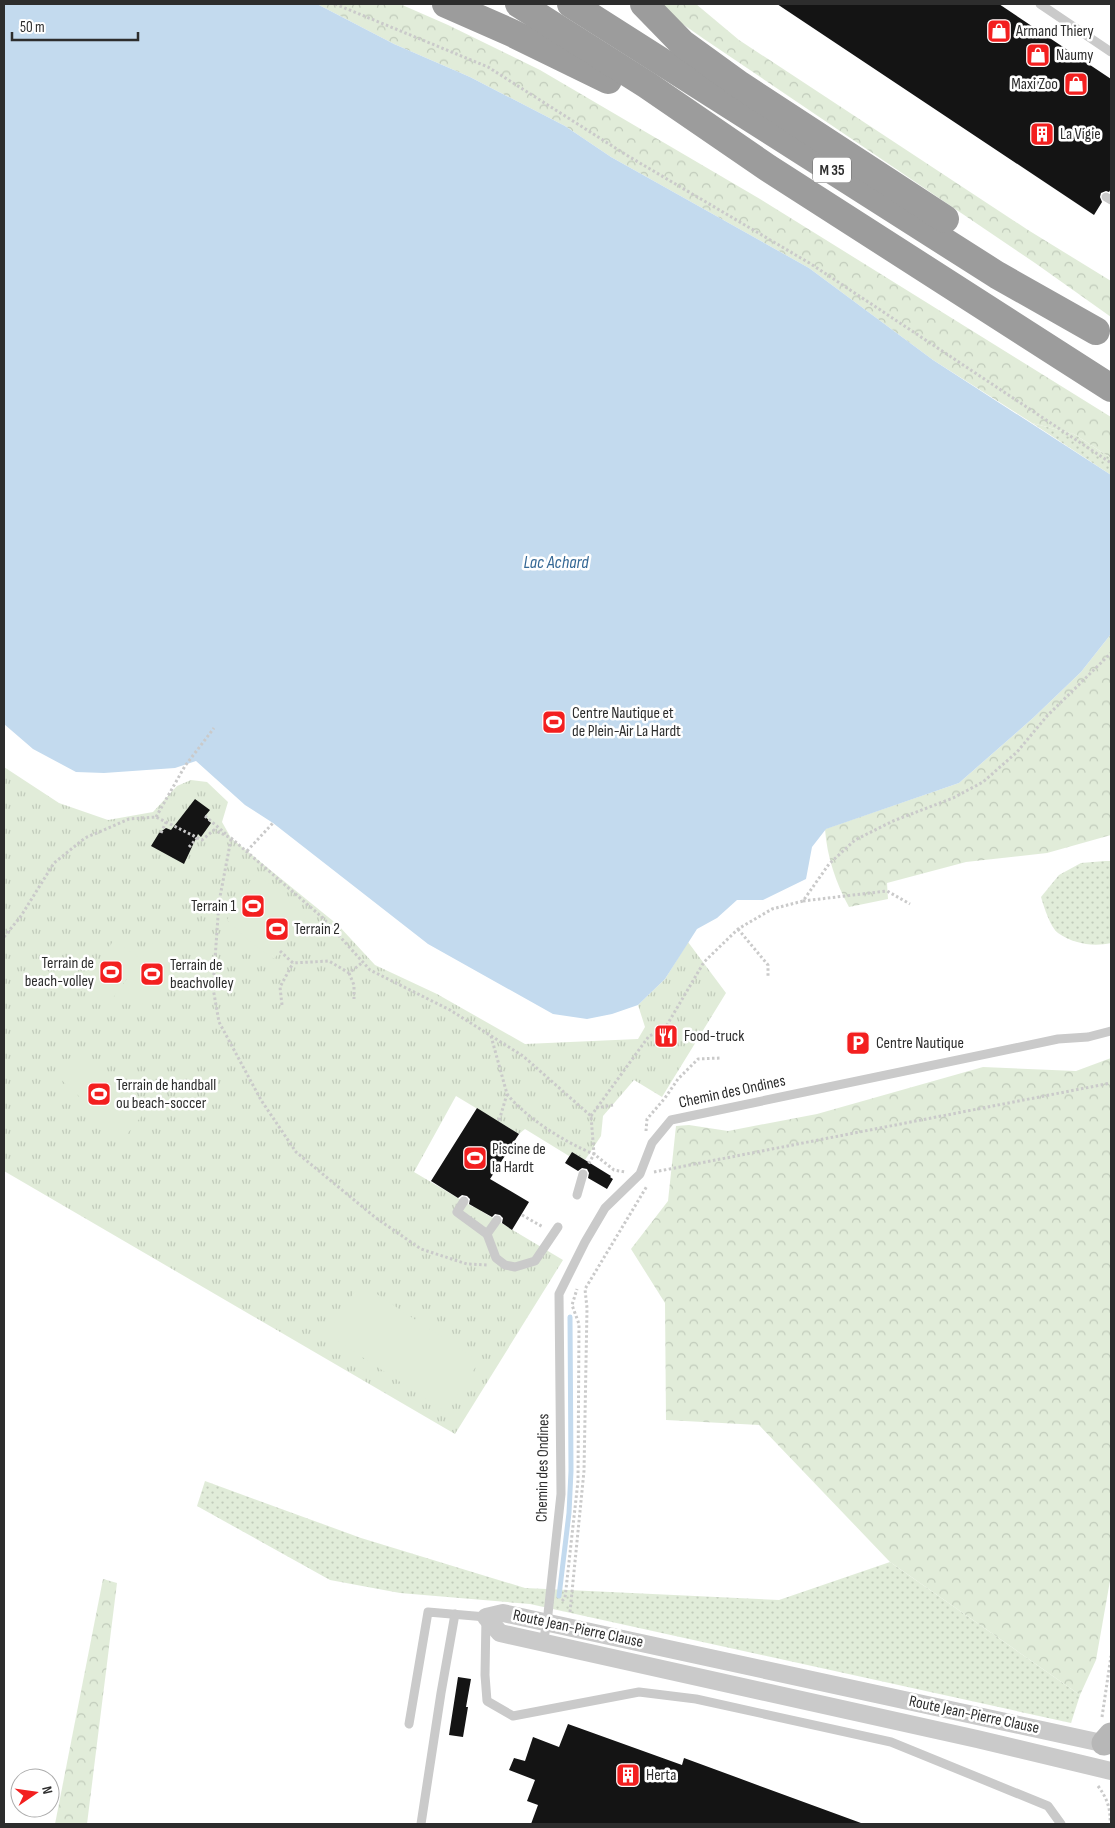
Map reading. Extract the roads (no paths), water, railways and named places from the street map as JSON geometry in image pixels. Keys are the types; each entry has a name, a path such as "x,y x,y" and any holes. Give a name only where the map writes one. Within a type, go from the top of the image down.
{"highway":[{"path":"446,4 585,67 617,85 647,85"},
{"name":"M 35","path":"519,4 647,85 768,168 1111,388"},
{"name":"M 35","path":"571,4 997,275 1104,336"},
{"path":"644,4 682,43 740,85 964,233 1104,336"}],"street":[{"name":"Route Jean-Pierre Clause","path":"977,1739 983,1732 1095,1760 1108,1742 503,1613 486,1617 500,1633 977,1739 1111,1771"}],"lane":[{"path":"1040,4 1111,52"},
{"name":"Chemin des Ondines","path":"543,1642 547,1623 561,1494 559,1294 585,1242 605,1208 640,1174 652,1143 671,1120 1058,1039 1088,1037 1111,1031"},
{"path":"577,1194 583,1174"},
{"path":"464,1201 457,1212 487,1234 496,1258 506,1265 515,1267 535,1261 558,1228"},
{"path":"487,1234 497,1220"},
{"path":"409,1724 428,1612 486,1617 485,1675 487,1700 514,1716 639,1692 696,1699 891,1742 1048,1806 1061,1824"},
{"path":"421,1824 455,1614"}],"water":[{"name":"Lac Achard","path":"4,4 317,4 394,44 470,77 565,126 611,157 809,268 933,360 1111,475 1111,634 1081,672 1033,718 959,783 826,829 812,847 806,879 763,900 737,900 717,918 697,929 665,979 638,1005 612,1014 587,1019 553,1014 428,944 273,823 245,805 196,761 175,768 104,773 76,772 33,749 4,724"}],"waterway":[{"path":"559,1596 569,1513 571,1471 570,1317"}],"place":[{"name":"Armand Thiery","path":"999,31"},
{"name":"Naumy","path":"1038,55"},
{"name":"Maxi Zoo","path":"1076,84"},
{"name":"La Vigie","path":"1042,134"},
{"name":"Centre Nautique et de Plein-Air La Hardt","path":"554,722"},
{"name":"Terrain 1","path":"253,906"},
{"name":"Terrain 2","path":"277,929"},
{"name":"Terrain de beach-volley","path":"111,972"},
{"name":"Terrain de beachvolley","path":"152,974"},
{"name":"Food-truck","path":"666,1036"},
{"name":"Centre Nautique","path":"858,1043"},
{"name":"Terrain de handball ou beach-soccer","path":"99,1094"},
{"name":"Piscine de la Hardt","path":"475,1158"},
{"name":"Herta","path":"628,1775"}]}
